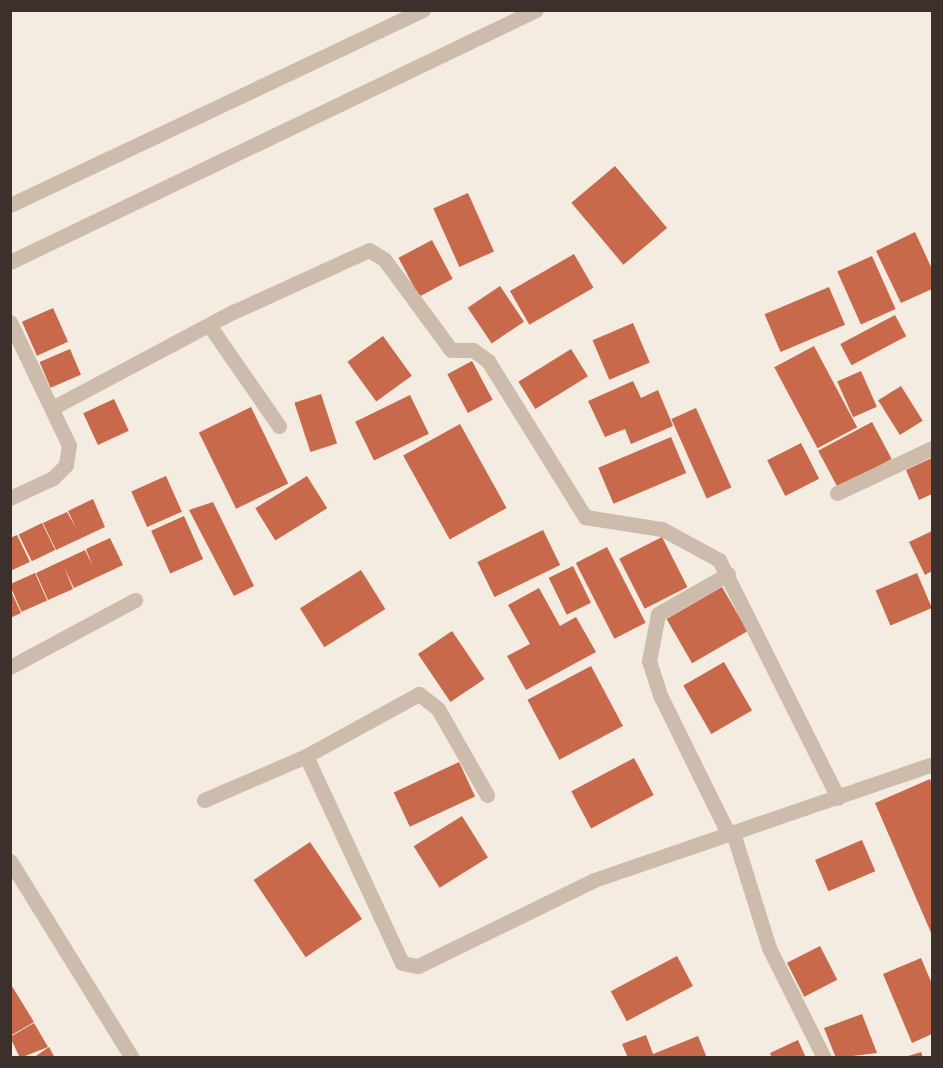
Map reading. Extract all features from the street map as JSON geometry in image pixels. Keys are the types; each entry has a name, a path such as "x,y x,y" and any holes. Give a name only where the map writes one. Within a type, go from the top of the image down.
{"street":[{"path":"10,205 423,10"},
{"path":"10,262 536,10"},
{"path":"54,407 209,325 369,250 384,259 451,350 473,350 488,362 585,517 662,529 701,546 728,574 838,798"},
{"path":"10,322 54,407 69,444 66,465 53,478 10,498"},
{"path":"209,325 279,426"},
{"path":"837,493 933,448"},
{"path":"728,574 658,614 649,661 661,698 732,835 769,948 824,1058"},
{"path":"10,667 135,600"},
{"path":"204,800 306,756 419,694 438,709 487,795"},
{"path":"306,756 402,963 417,966 594,880 732,835 933,764"},
{"path":"10,861 132,1058"}],"building":[{"path":"615,166 667,228 623,265 571,203"},
{"path":"468,193 494,251 459,267 433,208"},
{"path":"915,232 932,269 932,289 901,303 876,251"},
{"path":"432,240 453,279 419,297 398,258"},
{"path":"574,254 594,288 529,325 510,291"},
{"path":"872,256 896,309 861,324 837,271"},
{"path":"500,286 524,322 492,343 468,308"},
{"path":"829,287 845,325 781,352 765,314"},
{"path":"53,308 68,342 37,356 22,322"},
{"path":"895,315 906,336 852,365 840,344"},
{"path":"633,323 650,363 609,380 592,340"},
{"path":"383,336 412,376 376,402 347,362"},
{"path":"814,346 857,427 817,448 774,367"},
{"path":"70,349 81,375 51,388 40,362"},
{"path":"571,349 588,376 535,409 518,382"},
{"path":"472,361 493,400 468,413 447,374"},
{"path":"861,371 877,407 853,417 837,382"},
{"path":"633,381 641,398 658,390 673,426 631,444 625,429 605,437 588,401"},
{"path":"901,386 923,421 900,435 878,400"},
{"path":"321,394 337,443 310,452 294,403"},
{"path":"410,395 429,434 374,460 355,422"},
{"path":"114,399 129,431 98,445 83,413"},
{"path":"251,407 288,483 236,509 199,432"},
{"path":"696,408 731,487 707,498 671,419"},
{"path":"872,422 892,459 838,488 818,451"},
{"path":"460,424 507,508 450,539 403,456"},
{"path":"671,437 686,473 614,504 598,468"},
{"path":"801,443 819,479 785,496 767,460"},
{"path":"932,458 932,494 919,500 906,470"},
{"path":"166,476 182,512 147,527 131,491"},
{"path":"307,476 327,508 275,541 255,508"},
{"path":"93,499 105,527 56,550 43,523 67,512 76,528 68,511"},
{"path":"213,502 254,586 234,596 189,510"},
{"path":"184,516 203,559 170,574 151,531"},
{"path":"42,523 55,550 32,561 19,534"},
{"path":"543,530 560,565 494,597 477,562"},
{"path":"932,531 932,571 925,575 909,542"},
{"path":"17,535 30,562 10,571 10,538"},
{"path":"662,537 687,587 645,609 619,559"},
{"path":"110,538 123,565 74,588 64,567 73,589 48,600 36,573 85,550 93,567 86,549"},
{"path":"607,547 646,623 614,639 576,563"},
{"path":"573,566 591,603 567,615 549,578"},
{"path":"361,570 385,609 324,647 300,608"},
{"path":"35,573 47,600 22,612 10,584"},
{"path":"917,573 932,608 890,626 876,591"},
{"path":"722,587 748,631 692,663 667,619"},
{"path":"539,588 560,626 576,617 596,652 526,690 507,656 530,644 508,605"},
{"path":"10,589 21,613 10,618"},
{"path":"452,631 484,679 450,702 418,654"},
{"path":"724,662 752,710 711,734 683,686"},
{"path":"591,666 623,726 559,760 527,700"},
{"path":"634,758 654,795 591,828 571,791"},
{"path":"459,762 475,796 410,827 394,792"},
{"path":"930,779 932,785 932,935 875,803"},
{"path":"462,816 488,858 440,888 414,846"},
{"path":"862,840 875,871 828,891 815,860"},
{"path":"310,842 362,919 306,957 254,880"},
{"path":"820,946 837,980 804,997 787,963"},
{"path":"677,956 693,986 627,1021 611,991"},
{"path":"921,958 932,984 932,1034 912,1043 883,974"},
{"path":"10,983 34,1022 10,1036"},
{"path":"862,1014 877,1053 836,1058 824,1028"},
{"path":"34,1023 48,1047 20,1058 10,1037"},
{"path":"646,1035 653,1054 698,1036 707,1058 628,1058 622,1044"},
{"path":"798,1040 806,1058 772,1058 770,1053"},
{"path":"49,1047 55,1058 33,1058"},
{"path":"921,1052 923,1058 905,1058 905,1057"}]}
